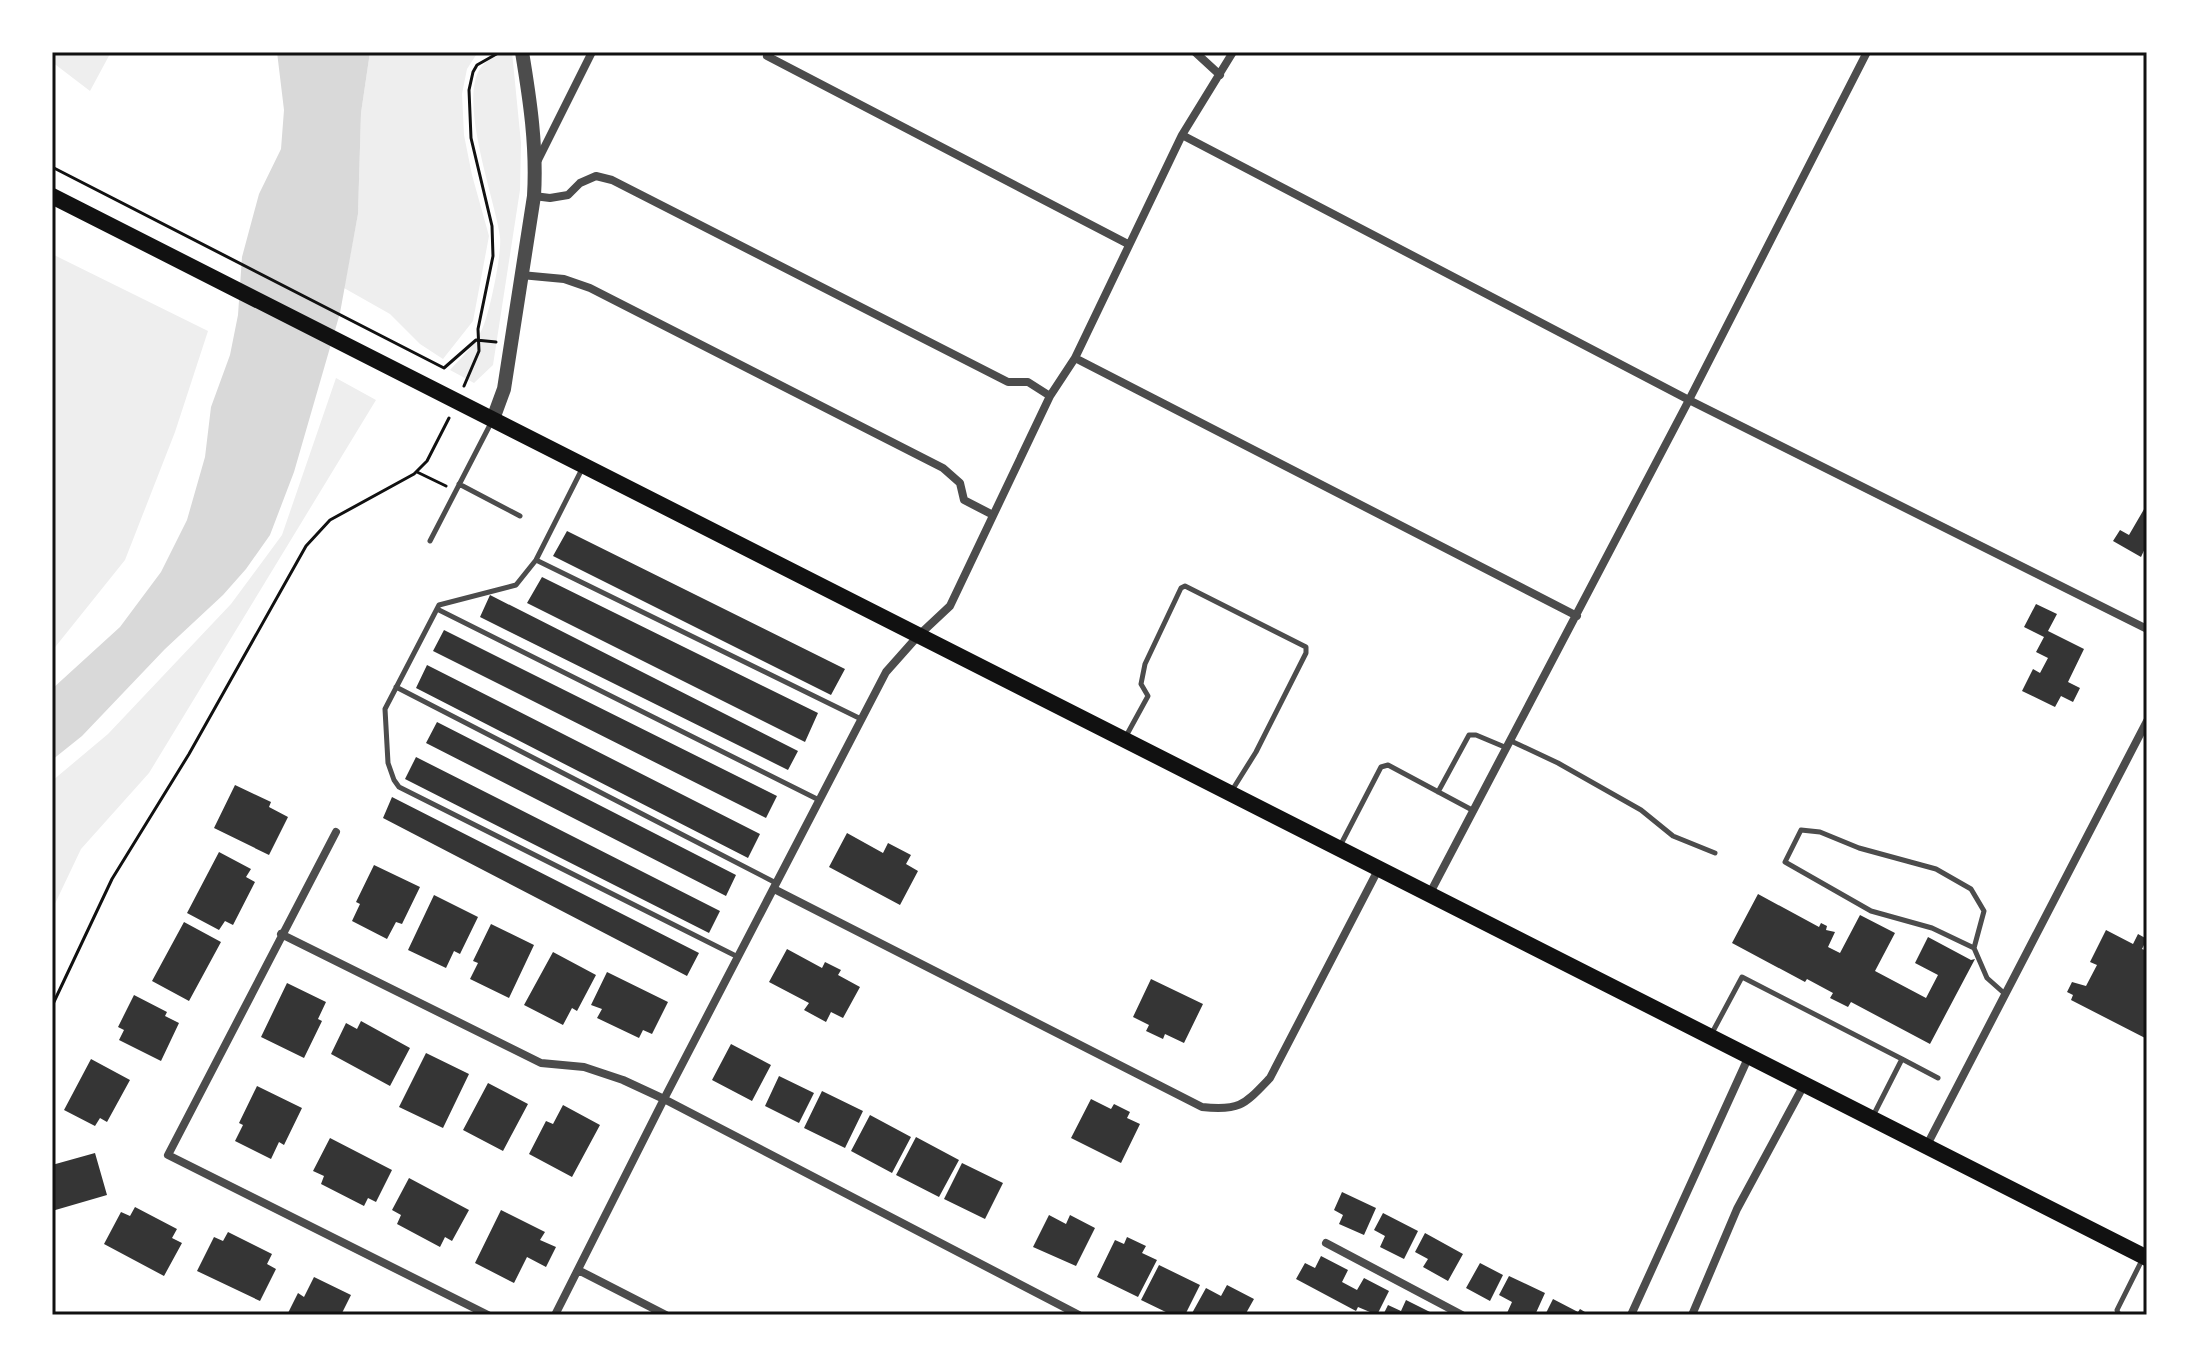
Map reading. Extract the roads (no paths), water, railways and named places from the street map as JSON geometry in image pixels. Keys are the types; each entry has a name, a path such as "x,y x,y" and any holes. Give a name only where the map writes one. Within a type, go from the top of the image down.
{"main road":[{"path":"52,196 2145,1257"}],"street":[{"path":"493,419 504,389 534,196 536,165 532,113 522,52"},
{"path":"536,165 592,52"},
{"path":"1195,52 1220,75"},
{"path":"555,1315 886,672 950,606 1050,396 1075,358 1182,135 1233,52"},
{"path":"1430,893 1577,616 1867,52"},
{"path":"767,56 1128,244"},
{"path":"1182,135 1689,400 2147,629"},
{"path":"534,196 568,195 580,183 596,176 612,180 1008,382 1028,382 1050,396"},
{"path":"521,275 564,279 590,288 943,468 960,483 964,500 993,515"},
{"path":"1075,358 1577,616"},
{"path":"1927,1145 2147,721"},
{"path":"336,832 168,1155 488,1315"},
{"path":"776,886 1202,1107 1225,1109 1246,1103 1270,1078 1380,868"},
{"path":"281,934 541,1063 584,1067 623,1080 664,1099 1079,1315"},
{"path":"1631,1315 1749,1055"},
{"path":"1692,1315 1737,1209 1805,1083"},
{"path":"1326,1243 1462,1315"},
{"path":"580,1271 666,1315"}],"lane":[{"path":"430,541 493,419"},
{"path":"584,465 536,560 516,585 439,605 385,709 388,763 399,787 738,957"},
{"path":"459,484 520,516"},
{"path":"536,560 862,720"},
{"path":"1124,739 1148,696 1141,684 1145,664 1181,588 1185,586 1306,647 1306,653 1256,752 1231,793"},
{"path":"437,609 820,801"},
{"path":"396,687 776,886"},
{"path":"1438,792 1469,735 1476,735 1558,763 1641,810 1673,836 1715,853"},
{"path":"1340,847 1381,767 1388,765 1474,811"},
{"path":"1974,948 1932,928 1871,911 1785,862 1801,830 1820,832 1859,848 1936,869 1971,889 1984,911 1974,948 1987,978 2005,994"},
{"path":"1710,1035 1742,977 1938,1078"},
{"path":"1872,1117 1902,1059"},
{"path":"2119,1315 2117,1310 2145,1257"}]}
